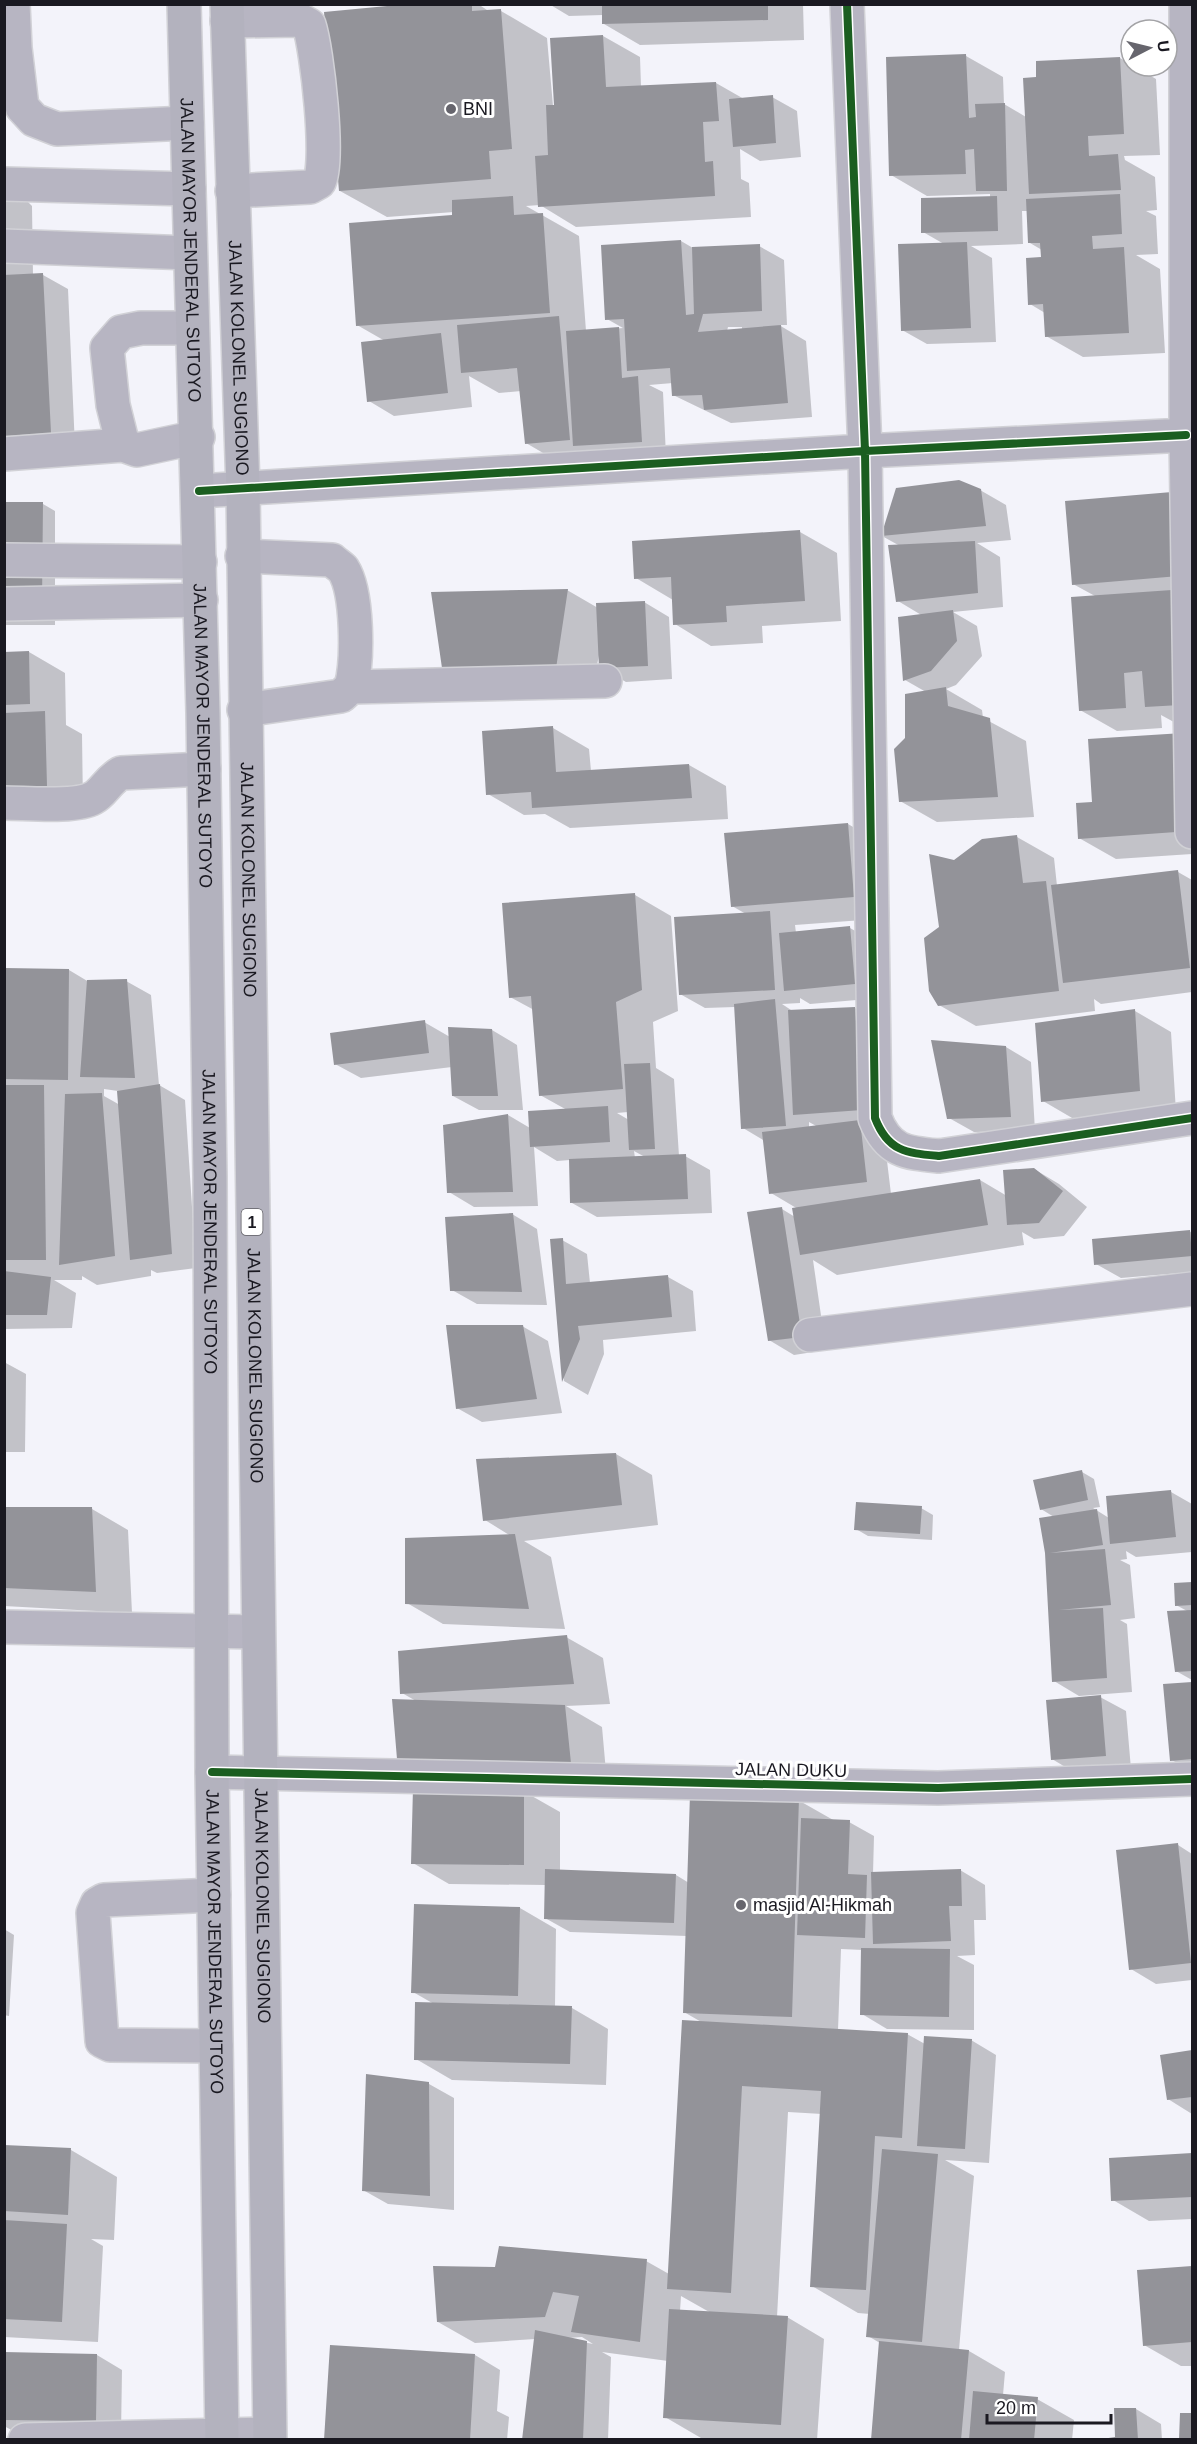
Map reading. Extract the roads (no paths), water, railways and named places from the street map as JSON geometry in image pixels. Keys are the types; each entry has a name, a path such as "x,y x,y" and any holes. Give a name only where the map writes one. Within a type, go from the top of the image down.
{"highway":[{"name":"JALAN MAYOR JENDERAL SUTOYO","path":"184,4 192,327 201,562 210,1176 212,1772 222,2438"},
{"name":"JALAN KOLONEL SUGIONO","path":"227,13 243,489 244,710 270,2437"}],"street":[{"path":"14,4 15,48 22,107 34,120 57,129 187,123"},
{"path":"847,4 865,451 875,1118 881,1134 894,1147 916,1154 939,1156 1192,1118"},
{"path":"1186,4 1186,435 1192,832"},
{"path":"227,13 300,20 309,25 318,70 324,165 319,182 310,187 232,191"},
{"path":"4,184 189,189"},
{"path":"4,246 190,253"},
{"path":"123,445 113,405 107,348 121,332 141,328 192,327"},
{"path":"199,491 865,451 1186,435"},
{"path":"4,454 123,445 137,450 198,437"},
{"path":"242,556 332,560 342,568 349,586 353,619 355,648 351,687"},
{"path":"4,560 201,562"},
{"path":"4,604 201,600"},
{"path":"244,710 341,696 351,687 605,681"},
{"path":"4,802 80,802 95,797 109,780 121,773 204,769"},
{"path":"810,1335 1192,1289"},
{"path":"4,1627 211,1633 258,1632"},
{"name":"JALAN DUKU","path":"212,1772 938,1788 1192,1779"},
{"path":"214,1895 104,1900 97,1904 93,1913 102,2040 110,2045 216,2046"},
{"path":"25,2439 270,2437"},
{"path":"4,2439 9,2439"}],"place":[{"name":"BNI","path":"451,109"},
{"name":"masjid Al-Hikmah","path":"741,1905"}]}
